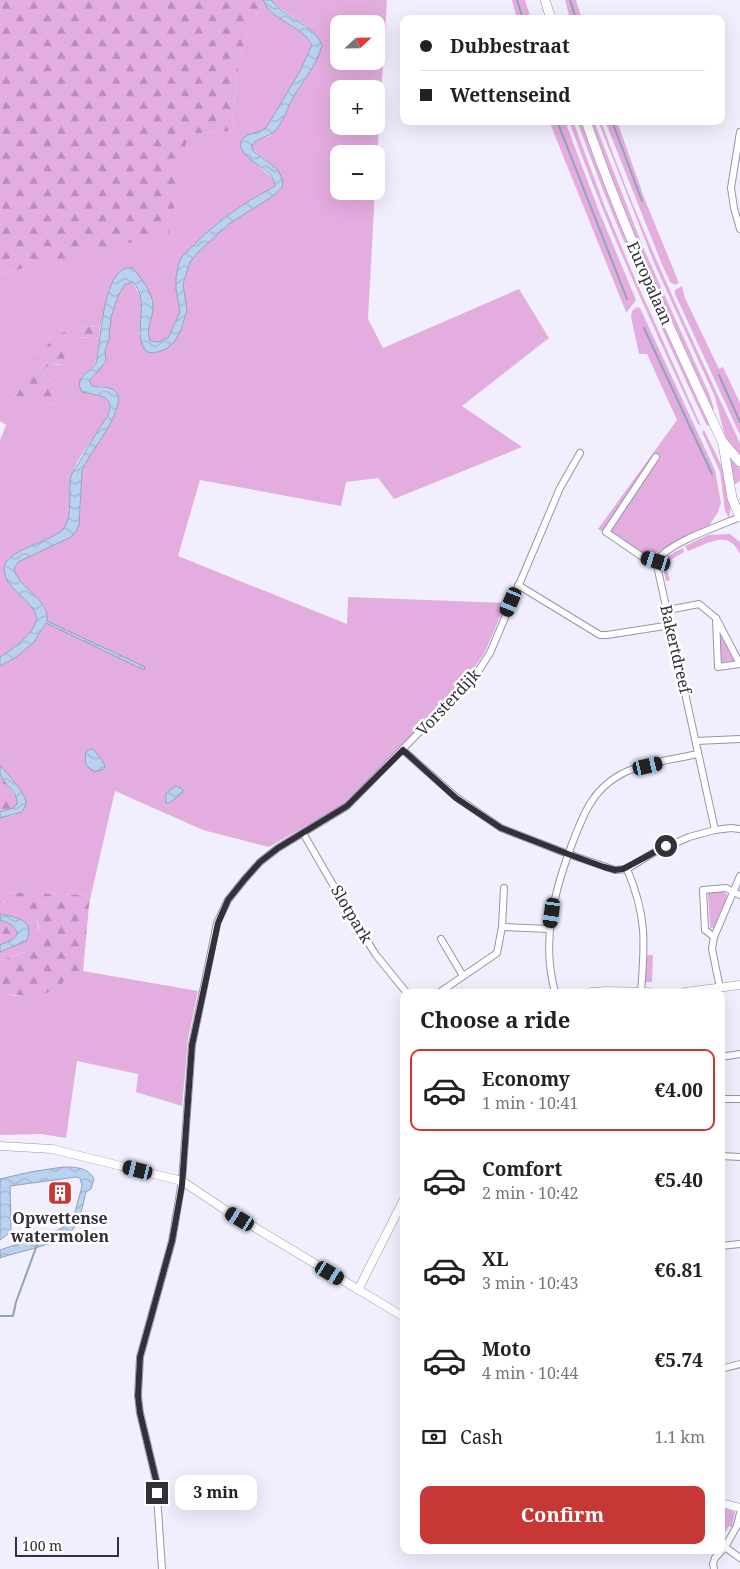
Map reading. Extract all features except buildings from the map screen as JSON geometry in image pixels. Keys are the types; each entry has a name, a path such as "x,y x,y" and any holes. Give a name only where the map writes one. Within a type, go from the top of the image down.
{"main road":[{"path":"545,0 550,15"},
{"name":"Europalaan","path":"588,125 639,258 722,441 732,498 740,517"},
{"name":"Europalaan","path":"722,441 740,462"},
{"path":"732,498 740,484"}],"street":[{"path":"740,132 731,188 740,228"},
{"name":"Vorsterdijk","path":"162,1569 156,1480 140,1413 138,1396 140,1357 172,1241 182,1181 192,1045 218,923 228,900 260,862 278,848 347,806 477,673 490,653 560,488 580,453"},
{"path":"656,457 606,532 644,558 656,561 662,554 693,537 740,517"},
{"name":"Bakertdreef","path":"656,561 715,830"},
{"path":"518,585 600,635 671,625"},
{"path":"668,610 699,604 716,618 740,664 718,667 716,618"},
{"path":"696,741 740,739"},
{"path":"403,750 456,798 501,828 615,870 627,868 676,841 715,830 740,829"},
{"path":"553,989 548,955 549,929 554,897 568,854 593,797 604,786 631,769 698,754"},
{"name":"Slotpark","path":"303,832 376,955 404,989"},
{"path":"627,868 635,886 642,911 645,937 641,989"},
{"path":"720,988 712,949 714,937 740,876"},
{"path":"444,989 497,953 502,927 504,888"},
{"path":"714,937 705,930 703,890 726,888 740,895"},
{"path":"502,927 549,929"},
{"path":"441,939 463,976"},
{"path":"711,989 740,985"},
{"path":"725,1056 740,1054"},
{"path":"725,1100 740,1099"},
{"path":"0,1146 52,1149 182,1181 224,1209 400,1315"},
{"path":"725,1156 740,1157"},
{"path":"358,1290 400,1211"},
{"path":"725,1246 740,1244"},
{"path":"725,1368 740,1364"},
{"path":"725,1504 740,1508"},
{"path":"740,1513 737,1526 725,1547 740,1558"},
{"path":"714,1569 713,1564 719,1554"}],"green space":[{"path":"0,0 263,0 264,2 248,33 239,64 233,131 188,134 169,233 0,274"},
{"path":"271,0 387,0 385,32 385,15 330,15 330,70 383,70 382,80 330,80 330,135 379,135 378,145 330,145 330,200 375,200 368,319 383,348 519,289 549,338 462,406 522,447 394,499 378,478 346,482 341,506 200,480 178,556 347,624 348,597 506,603 485,652 470,674 398,749 341,806 269,847 203,830 115,791 91,895 2,892 3,901 31,915 39,926 39,931 33,945 26,951 0,960 0,952 18,945 15,917 0,914 0,818 15,815 21,791 0,765 0,666 34,641 41,633 47,615 44,606 17,578 14,569 18,562 71,537 80,515 84,464 118,407 116,391 103,386 92,386 89,380 106,361 105,350 109,339 109,324 118,296 125,284 133,282 140,297 142,312 139,334 147,352 159,352 181,330 184,322 187,310 183,284 190,262 198,252 230,223 270,198 282,188 283,181 278,170 252,149 252,145 254,141 270,136 276,130 293,98 317,60 307,26 278,7"},
{"path":"512,0 525,0 530,15 516,15"},
{"path":"565,0 576,0 581,15 569,15"},
{"path":"264,2 268,9 301,33 312,45 299,73 266,128 260,132 247,135 256,164 270,176 275,186 228,215 186,253 178,266 176,278 180,312 168,338 158,342 150,341 148,331 153,310 152,300 135,270 117,275 108,292 100,327 80,326 28,372 15,397 51,405 58,400 59,386 45,377 44,369 50,365 60,365 65,357 65,346 71,340 85,337 99,339 96,361 91,369 81,377 89,394 100,396 107,400 110,407 109,411 73,471 70,483 70,510 65,527 60,533 21,551 6,562 4,569 9,583 31,606 37,619 27,636 17,646 0,657 0,440 6,425 0,421 0,274 24,268 188,134 233,131 239,64 248,32"},
{"path":"551,125 567,125 599,211 636,300 626,312"},
{"path":"570,125 574,125 605,207 633,274 701,426 698,424 630,274"},
{"path":"578,125 583,125 640,271 711,424 707,426 638,275"},
{"path":"592,125 596,125 643,247 710,396 714,409 712,410 664,308"},
{"path":"600,125 602,125 649,243 740,443 740,459 726,440 715,397 655,265"},
{"path":"607,125 618,125 645,200 679,283 675,285 670,282"},
{"path":"682,286 685,298 719,369 723,367 740,403 740,435 675,294 675,290"},
{"path":"637,307 640,308 715,470 721,503 718,512 709,526 657,552 654,555 654,565 598,529 677,420 647,354 639,354 631,317 632,311"},
{"path":"80,326 100,327 99,339 85,337 71,340 65,346 63,364 50,365 44,369 45,377 59,386 61,392 58,400 51,405 15,398 26,375 48,344 68,330"},
{"path":"704,430 728,484 730,495 729,518 725,511 720,472 702,432"},
{"path":"728,452 740,465 740,481 734,485 732,484"},
{"path":"730,534 740,542 740,554 735,546 724,540 710,542 688,551 685,546 708,535"},
{"path":"683,548 684,552 667,562 666,566 670,580 666,581 662,563 669,555"},
{"path":"719,627 734,659 734,661 720,661"},
{"path":"0,774 17,799 17,804 13,808 0,812"},
{"path":"721,891 727,894 726,901 715,928 710,928 708,893"},
{"path":"2,892 91,895 83,972 72,971 60,987 48,992 21,995 0,993 0,960 18,955 30,947 37,936 39,928 38,922 33,917 4,901 0,896"},
{"path":"0,920 11,924 18,933 12,940 0,945"},
{"path":"647,955 653,955 652,982 646,982 645,980"},
{"path":"77,970 198,991 188,1039 182,1106 136,1092 138,1074 77,1061 66,1138 41,1134 0,1135 0,993 17,996 60,987 68,974"},
{"path":"725,1508 735,1512 732,1528 729,1526 725,1533"}],"water":[{"path":"263,0 271,0 283,12 312,31 322,45 314,65 294,96 278,127 275,131 257,140 252,145 252,150 278,170 283,181 282,188 270,198 230,223 198,252 190,262 183,284 187,310 181,330 175,341 166,349 154,353 147,352 142,345 140,337 141,299 133,282 125,284 118,296 111,317 109,339 105,350 106,361 89,380 92,386 112,389 118,398 113,418 82,471 79,525 71,537 18,562 14,569 17,576 44,606 47,613 47,621 145,667 144,670 46,623 34,642 15,658 0,666 0,657 17,646 27,636 37,619 31,606 9,583 4,569 6,562 20,551 50,538 64,528 69,511 71,476 107,417 110,404 108,400 82,392 79,385 81,378 96,363 105,306 115,278 123,270 133,268 151,295 153,310 148,331 150,341 158,342 168,338 180,312 176,278 181,258 206,233 228,215 275,186 269,174 246,156 240,143 248,135 266,128 299,73 312,45 301,32 273,13"},
{"path":"90,749 94,750 105,765 104,769 95,772 87,766 85,755"},
{"path":"0,765 24,796 26,805 22,812 0,818 0,812 13,808 17,804 17,799 0,773"},
{"path":"176,786 182,789 183,792 169,803 166,803 166,793"},
{"path":"0,914 23,921 29,928 29,934 26,941 0,952 0,945 12,940 18,933 11,924 0,920"},
{"path":"63,1167 85,1170 94,1179 91,1189 86,1192 76,1225 67,1235 50,1243 0,1258 0,1250 58,1230 68,1224 75,1212 82,1186 80,1178 76,1177 10,1186 11,1229 0,1240 0,1179"}],"waterway":[{"path":"517,0 522,15"},
{"path":"570,0 575,15"},
{"path":"559,125 627,299"},
{"path":"614,125 642,201"},
{"path":"644,328 712,474"},
{"path":"719,375 740,422"},
{"path":"0,1316 13,1316 16,1302 37,1245"}],"place":[{"name":"Opwettense watermolen","path":"60,1193"}],"route":[{"path":"157,1493 156,1480 140,1413 138,1396 140,1357 172,1241 182,1185 192,1045 218,923 228,900 260,862 278,848 347,806 403,750 456,798 501,828 568,854 615,870 627,868 666,846"}]}
